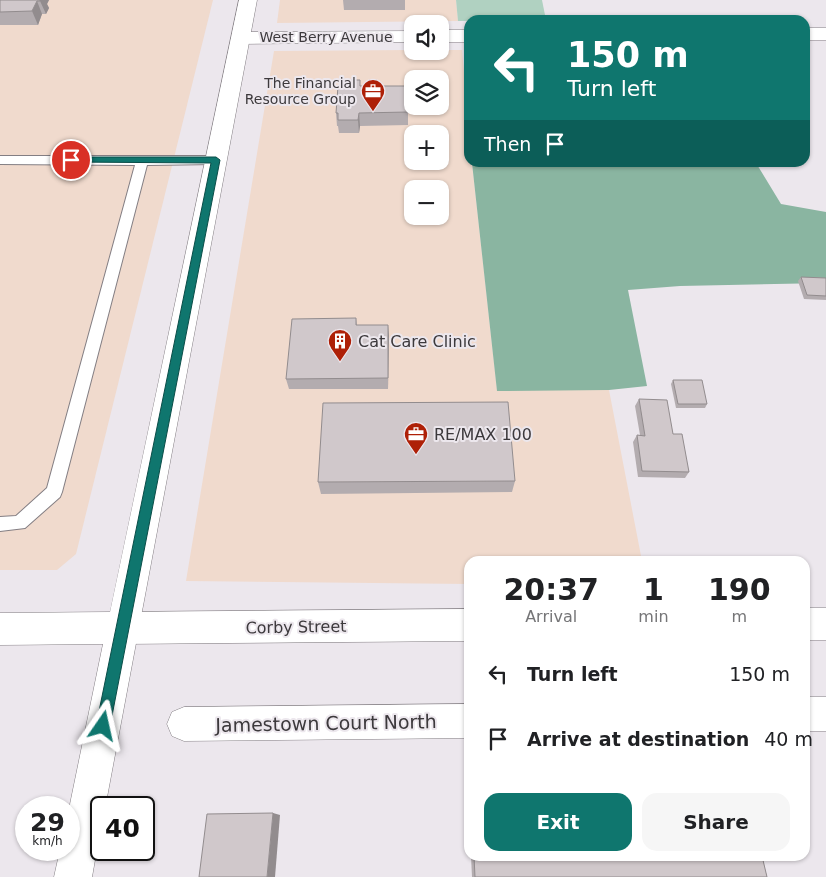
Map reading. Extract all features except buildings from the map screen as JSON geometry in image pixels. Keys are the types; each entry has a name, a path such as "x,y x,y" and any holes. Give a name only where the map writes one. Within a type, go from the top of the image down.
{"street":[{"path":"73,877 248,0"},
{"path":"810,34 826,34"},
{"path":"449,36 464,36"},
{"name":"West Berry Avenue","path":"240,38 404,37"},
{"path":"810,624 826,624"},
{"name":"Corby Street","path":"0,629 464,625"},
{"path":"810,714 826,714"},
{"name":"Jamestown Court North","path":"184,724 464,721"}],"lane":[{"path":"0,160 216,160"},
{"path":"0,524 19,523 54,492 142,161"}],"shaded area":[{"path":"0,0 213,0 76,554 57,570 0,570"},
{"path":"280,0 456,0 458,21 449,21 449,15 404,15 404,22 277,23"},
{"path":"404,50 404,60 449,60 449,50 462,50 464,72 464,167 472,167 497,390 609,390 641,556 464,556 464,584 186,581 274,51"}],"green space":[{"path":"456,0 542,0 545,15 464,15 464,21 458,21"},
{"path":"472,167 758,167 781,204 826,212 826,283 680,286 628,290 647,386 609,390 497,391"}],"place":[{"name":"The Financial Resource Group","path":"373,112"},
{"name":"Cat Care Clinic","path":"340,362"},
{"name":"RE/MAX 100","path":"416,455"}],"route":[{"path":"71,160 216,160 103,726"}]}
